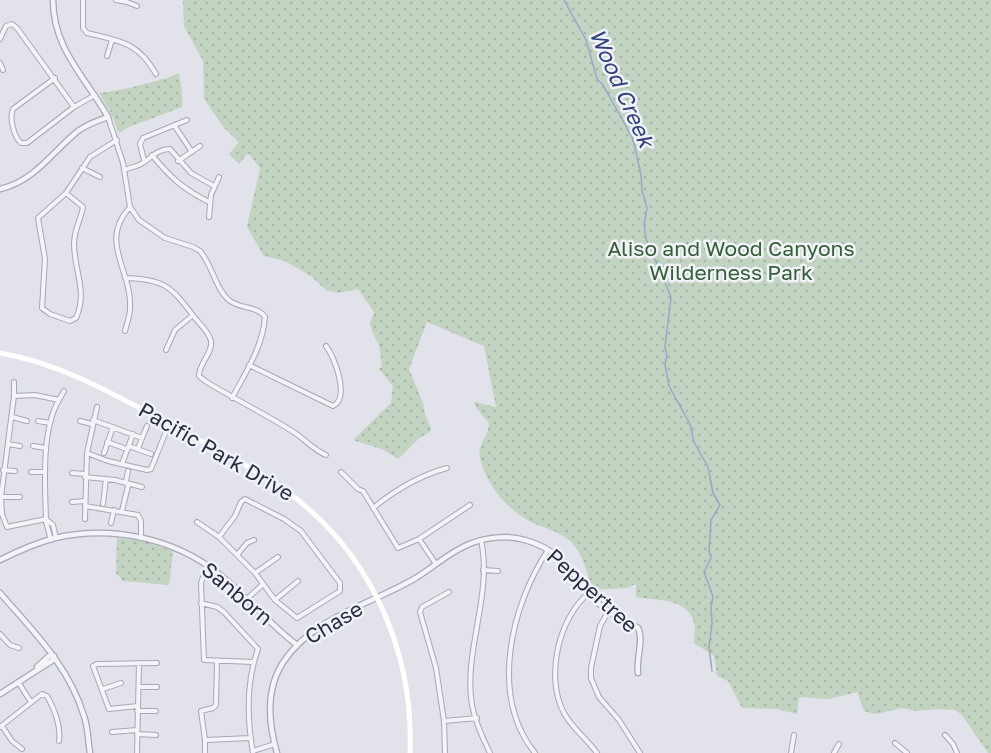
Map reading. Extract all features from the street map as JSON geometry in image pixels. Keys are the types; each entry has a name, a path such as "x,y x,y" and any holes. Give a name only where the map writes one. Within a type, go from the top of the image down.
{"main road":[{"name":"Pacific Park Drive","path":"0,354 42,363 74,374 109,391 270,480 323,522 363,571 378,597 396,643 407,686 411,753"}],"street":[{"path":"53,0 53,17 61,45 108,117 117,140 130,207 139,220 157,234 200,251 220,289 231,302 263,313 265,316 263,333 232,398"},
{"path":"83,0 83,28 87,33 135,47 144,55 156,74"},
{"path":"116,0 137,6"},
{"path":"0,39 6,26 12,24 17,28 74,107"},
{"path":"107,56 112,40"},
{"path":"0,63 3,70"},
{"path":"54,78 13,109 11,114 17,139 21,143 27,143 74,107 95,95"},
{"path":"0,189 34,174 88,124 108,117"},
{"path":"144,160 140,144 142,140 187,120"},
{"path":"174,125 192,152"},
{"path":"66,193 83,207 74,243 82,292 78,313 72,320 64,320 44,311 42,304 44,253 38,218 66,193 95,152 117,140"},
{"path":"178,160 200,146"},
{"path":"124,170 141,164 152,154 170,149 191,173 214,186"},
{"path":"152,154 171,177 188,191 209,202"},
{"path":"82,168 100,177"},
{"path":"209,217 209,202 219,177"},
{"path":"125,331 131,307 115,242 116,229 130,207"},
{"path":"125,278 145,278 164,284 178,295 208,334 211,341 210,347 199,369 199,376 232,398 295,432 318,452 326,455"},
{"path":"166,350 175,330 193,315"},
{"path":"249,365 333,406 340,398 340,381 330,351 326,346"},
{"path":"14,382 12,417 3,470 2,514 7,527 46,519"},
{"path":"53,539 53,525 46,519 46,448 50,423 64,391"},
{"path":"14,396 49,396 59,400"},
{"path":"85,519 87,453 97,407"},
{"path":"12,417 27,421"},
{"path":"38,421 50,423"},
{"path":"80,421 113,427 142,438"},
{"path":"87,453 122,464 151,469 169,424"},
{"path":"138,449 147,426"},
{"path":"104,453 113,427"},
{"path":"122,464 133,434"},
{"path":"108,442 151,454"},
{"path":"8,444 20,446"},
{"path":"33,446 46,448"},
{"path":"373,508 435,471 447,468"},
{"path":"3,470 15,471"},
{"path":"122,512 128,471"},
{"path":"31,472 45,472"},
{"path":"341,472 363,491 398,548 419,539 470,505"},
{"path":"72,473 142,487"},
{"path":"103,504 106,479"},
{"path":"1,497 20,497"},
{"path":"197,522 219,537 255,573 275,600 293,616 299,617 340,591 342,586 301,531 247,499 241,502 235,516 219,537"},
{"path":"72,502 85,503 141,518 141,538"},
{"path":"111,523 114,510"},
{"name":"Sanborn","path":"0,560 53,539 104,533 141,538 173,548 207,566 297,645"},
{"name":"Peppertree","path":"378,597 412,580 460,549 481,540 501,537 525,540 548,550 571,568 608,612 638,628 640,633 638,673"},
{"path":"419,539 436,565"},
{"path":"237,555 247,543 254,540"},
{"path":"481,540 484,583 472,674 472,705 490,753"},
{"path":"535,753 522,733 516,716 511,700 509,671 519,609 531,579 548,550"},
{"path":"255,573 278,557"},
{"path":"207,566 201,583 204,660 253,662"},
{"path":"483,570 498,571"},
{"path":"275,600 298,581"},
{"path":"247,599 263,584"},
{"path":"445,753 444,721 436,668 420,612 422,607 449,592"},
{"path":"0,593 54,656 68,677 85,717 90,753"},
{"path":"590,593 576,606 562,638 555,675 558,696 565,714 597,753"},
{"name":"Chase","path":"277,753 270,716 272,689 284,662 297,645 314,631 378,597"},
{"path":"201,603 224,612 258,649 253,662 248,701 250,738 253,752 275,744"},
{"path":"608,612 600,626 591,678 599,698 619,720 640,753"},
{"path":"0,633 10,645 19,648"},
{"path":"0,694 53,660 54,656"},
{"path":"205,753 201,711 216,705 217,661"},
{"path":"137,753 139,663"},
{"path":"156,711 127,706 109,709 93,666 97,664 157,663"},
{"path":"18,682 31,702"},
{"path":"103,689 121,683"},
{"path":"139,687 158,687"},
{"path":"22,749 1,727 39,695 45,695 56,716 60,733 59,741"},
{"path":"444,721 477,718"},
{"path":"112,732 156,735"},
{"path":"791,753 794,735"},
{"path":"945,735 957,753"},
{"path":"205,740 250,738"},
{"path":"896,743 907,753"},
{"path":"834,753 839,744"}],"green space":[{"name":"Aliso and Wood Canyons Wilderness Park","path":"183,0 991,0 991,753 988,753 962,715 955,710 916,711 902,708 876,714 864,711 857,692 829,699 799,697 797,714 777,709 742,708 728,681 717,676 714,656 694,643 694,623 691,615 685,609 670,602 636,597 636,584 626,588 591,590 585,565 572,543 514,511 492,487 483,468 480,453 489,423 474,402 496,407 484,346 427,322 409,369 423,403 431,428 430,432 419,438 398,459 384,450 353,440 391,403 393,386 379,369 382,367 379,345 370,323 374,312 358,289 338,293 326,290 312,277 285,261 264,256 247,227 260,168 248,153 239,164 229,154 239,142 224,128 204,99 203,61 184,26"},
{"path":"179,73 182,107 119,133 99,93 130,88"},
{"path":"117,538 144,541 173,551 169,585 123,581 116,573"}],"waterway":[{"name":"Wood Creek","path":"564,0 586,40 597,79 603,85 633,139 647,208 644,225 646,239 671,297 665,347 669,386 690,424 694,442 708,467 713,493 720,505 711,520 709,551 711,558 704,572 713,597 709,647 712,671"}]}
